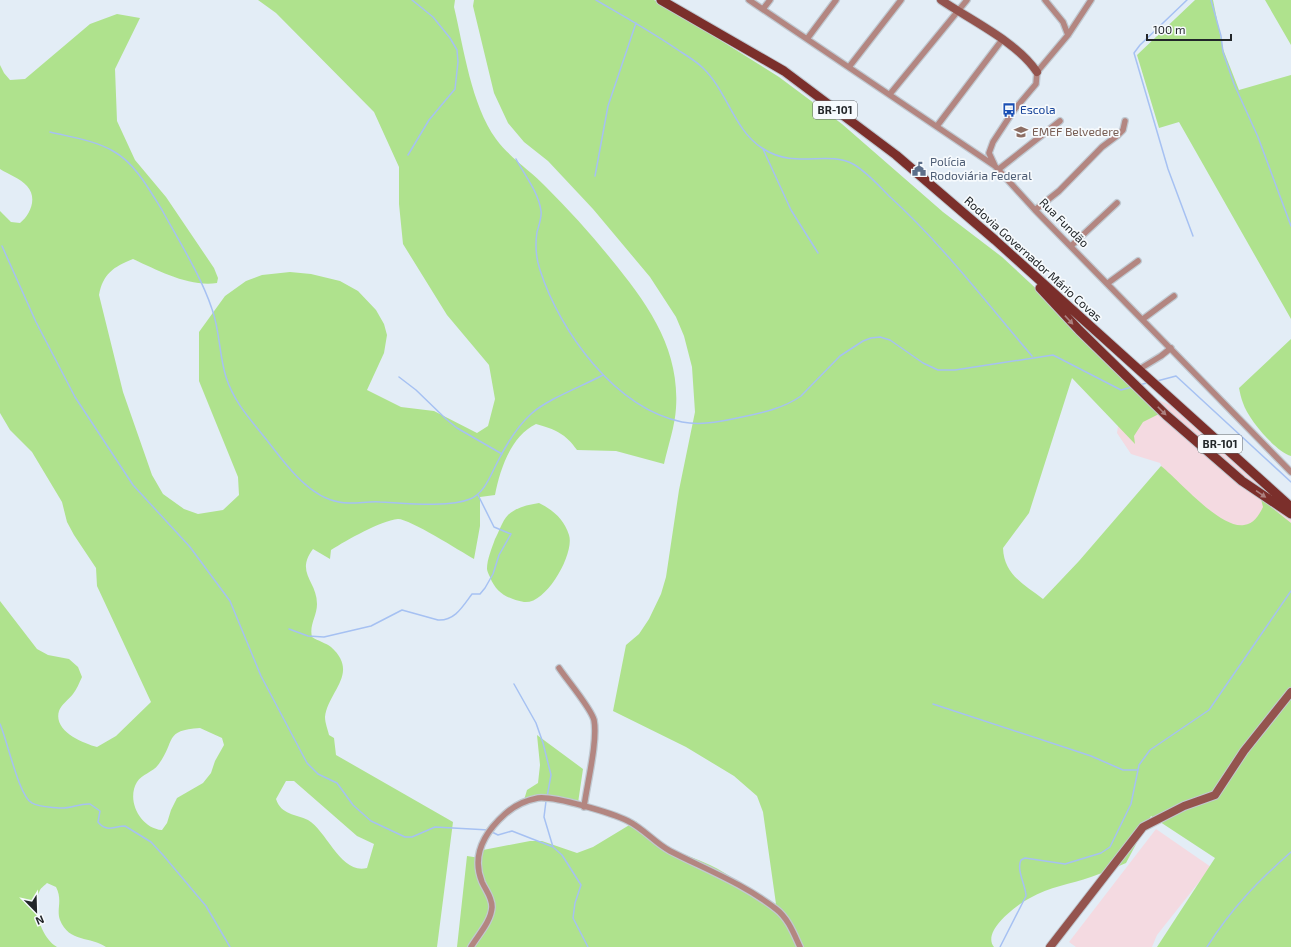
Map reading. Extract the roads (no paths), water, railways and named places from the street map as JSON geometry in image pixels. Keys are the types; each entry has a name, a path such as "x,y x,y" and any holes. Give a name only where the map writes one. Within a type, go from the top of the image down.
{"main road":[{"name":"Rodovia Governador Mário Covas","path":"661,0 784,71 896,156 995,240 1291,508"},
{"path":"995,240 1079,330 1166,415 1242,481 1291,514"},
{"path":"1118,367 1141,386 1172,401"}],"street":[{"name":"Rua Fundão","path":"749,0 890,94 997,168 1035,210 1291,472"},
{"path":"763,9 770,0"},
{"path":"807,39 836,0"},
{"path":"850,67 901,0"},
{"path":"941,0 1002,40 1029,60 1037,72"},
{"path":"890,94 959,12 967,0"},
{"path":"1045,0 1063,22 1068,35"},
{"path":"1060,121 997,168 989,153 993,142 1014,110 1036,84 1037,72 1068,35 1091,0"},
{"path":"937,126 1002,40"},
{"path":"1035,210 1059,191 1102,147 1123,130 1125,121"},
{"path":"1071,246 1117,203"},
{"path":"1108,283 1138,261"},
{"path":"1143,319 1174,296"},
{"path":"1138,370 1171,348"},
{"path":"559,668 594,720 593,746 584,806"},
{"path":"1050,947 1144,827 1184,806 1215,795 1244,751 1291,692"},
{"path":"471,947 486,923 492,908 491,900 480,877 478,864 478,855 485,836 513,807 527,801 545,798 584,806 629,821 666,848 758,897 783,916 800,947"}],"waterway":[{"path":"408,155 429,120 455,89 458,62 457,50 450,38 433,17 412,0"},
{"path":"596,0 660,38 701,66 711,77 744,131 762,148 786,158 843,160 853,164 863,171 908,214 945,253 1032,356"},
{"path":"1187,0 1140,45 1134,53 1168,169 1193,236"},
{"path":"1211,0 1221,36 1223,52 1234,84 1258,137 1291,226"},
{"path":"595,176 608,106 636,23"},
{"path":"50,132 82,139 106,147 121,156 135,169 162,210 196,271 215,317 222,360 226,377 233,394 248,417 289,468 307,486 328,499 349,503 375,502 426,504 461,502 470,499 484,488 509,442 521,424 531,414 546,403 603,375"},
{"path":"763,149 791,210 818,253"},
{"path":"516,159 540,204 541,216 537,232 536,251 540,270 549,294 561,318 576,342 593,364 613,384 634,401 657,414 682,422 704,423 734,419 773,410 801,396 840,356 863,341 880,337 890,340 923,363 938,370 955,370 1053,355 1121,390 1132,387"},
{"path":"2,246 36,322 75,397 133,485 190,547 230,601 261,676 307,763 318,774 337,783 353,805 371,821 405,837 412,837 435,827 489,830"},
{"path":"1157,381 1176,376 1291,482"},
{"path":"399,377 416,390 457,428 502,454"},
{"path":"1139,385 1147,383"},
{"path":"289,629 308,636 324,637 371,626 402,610 438,620 444,620 454,615 462,608 472,594 480,594 485,588 493,574 499,555 511,534 494,527 478,495"},
{"path":"1000,947 1026,896 1020,873 1021,860 1025,858 1065,864 1101,853 1110,847 1131,804 1139,765 1150,750 1209,710 1291,591"},
{"path":"514,684 536,723 543,743 551,775 547,797"},
{"path":"933,704 1091,756 1123,770 1137,770"},
{"path":"0,724 22,790 32,803 45,807 59,808 90,804 100,811 98,822 104,827 111,828 125,826 151,842 206,906 230,947"},
{"path":"546,801 544,817 553,847"},
{"path":"492,832 498,835 512,831 553,847 562,855 581,885 575,903 573,918 588,947"},
{"path":"1207,947 1225,920 1245,896 1291,852"}],"place":[{"name":"Escola","path":"1009,110"},
{"name":"EMEF Belvedere","path":"1021,132"},
{"name":"Polícia Rodoviária Federal","path":"919,169"}]}
